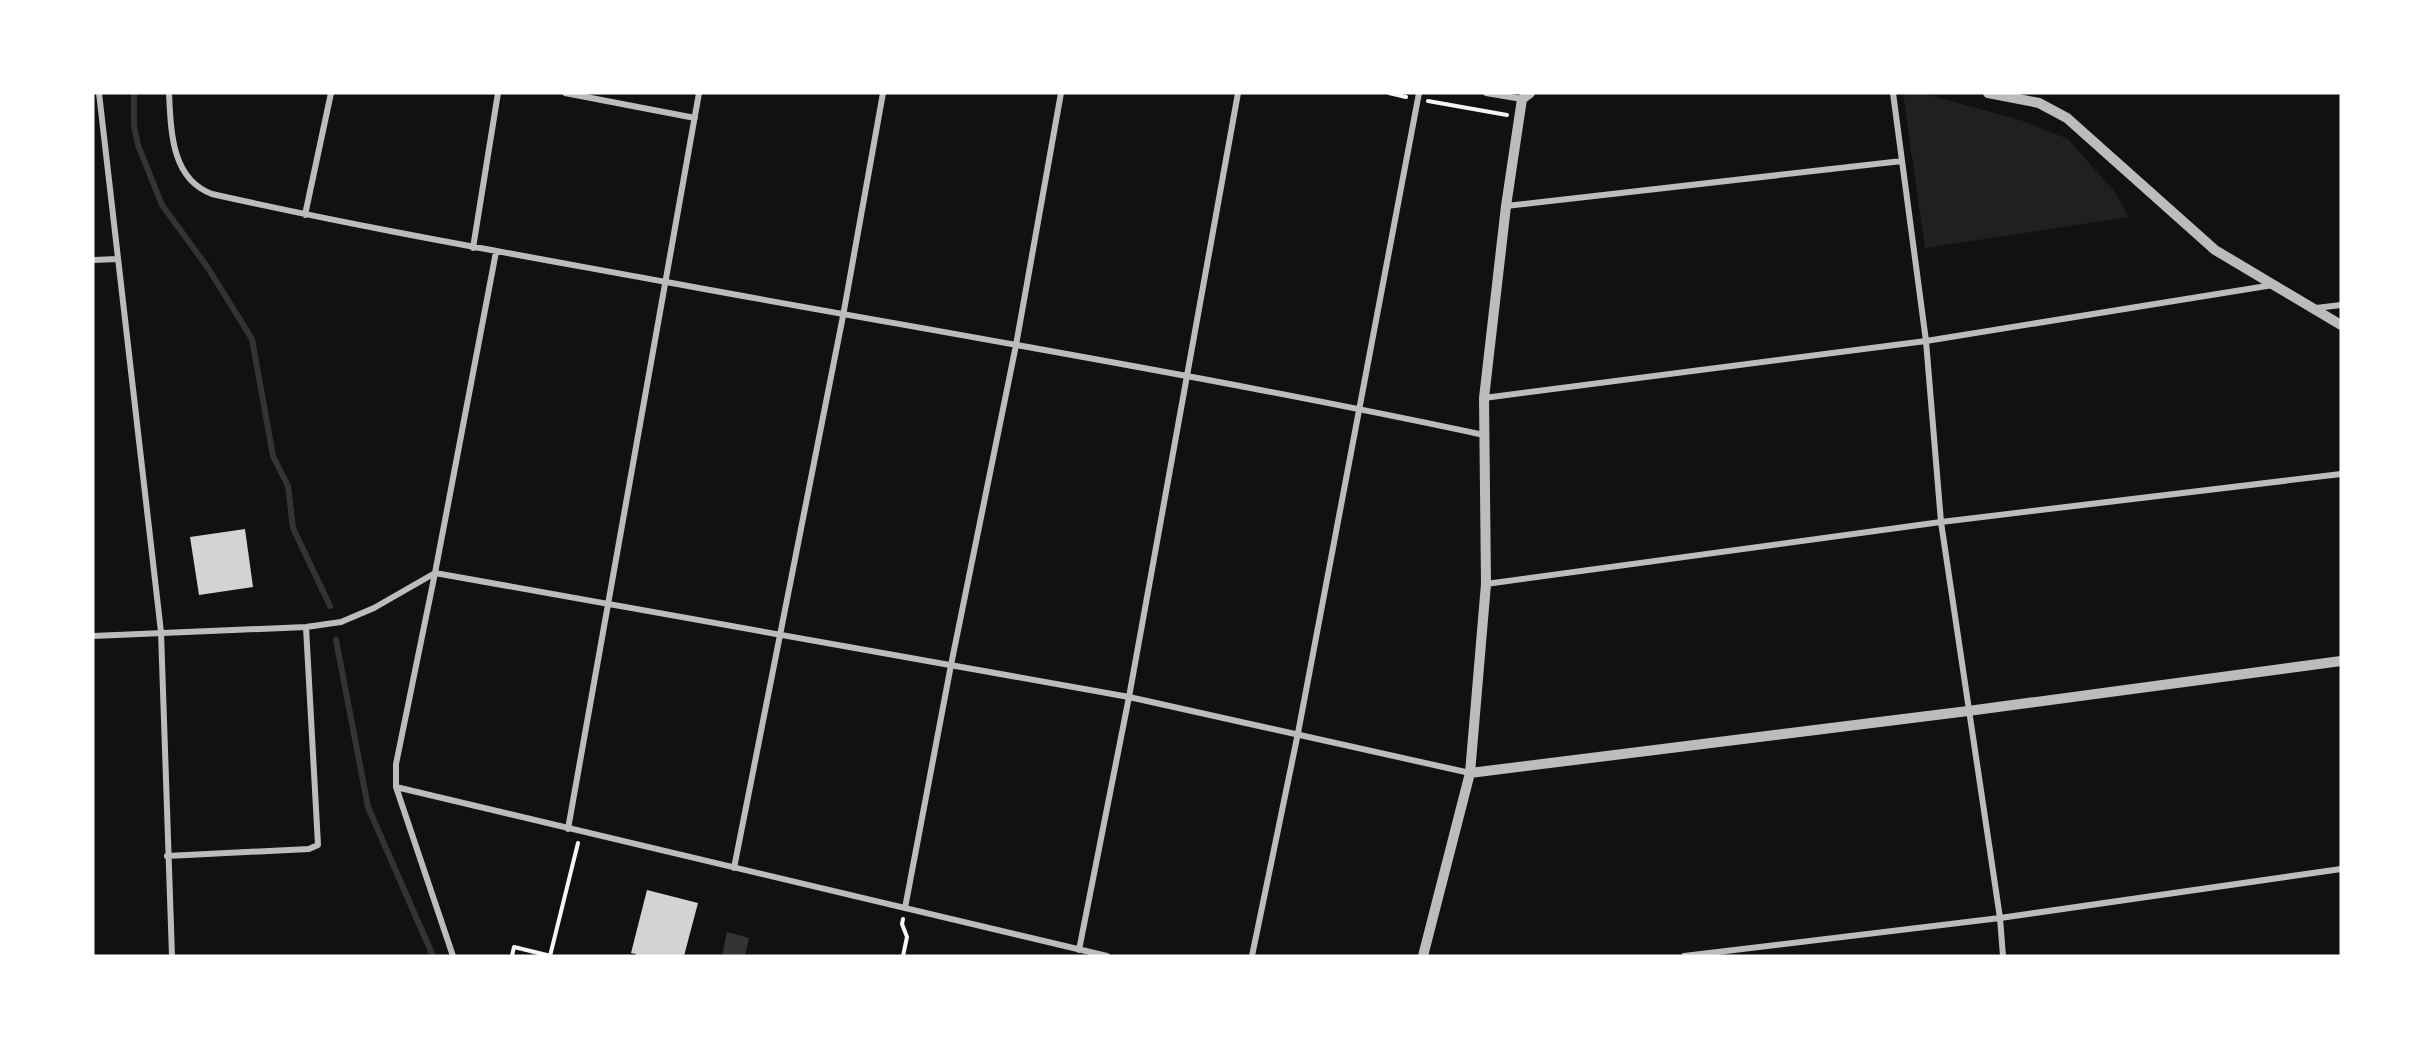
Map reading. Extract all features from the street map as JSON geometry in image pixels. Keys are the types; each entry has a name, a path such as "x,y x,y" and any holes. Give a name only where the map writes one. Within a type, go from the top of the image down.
{"street":[{"path":"99,93 161,632 172,956"},
{"path":"169,93 171,128 177,157 186,178 199,189 212,194 473,248 843,316 1016,345 1359,409 1484,435"},
{"path":"305,215 331,93"},
{"path":"473,248 498,93"},
{"path":"565,93 695,118"},
{"path":"568,829 699,93"},
{"path":"734,868 843,316 884,93"},
{"path":"905,908 951,665 1016,345 1061,93"},
{"path":"1079,950 1129,697 1238,93"},
{"path":"1423,956 1470,773 1486,584 1484,398 1506,206 1519,117 1526,96 1486,93"},
{"path":"1893,93 1926,340 1941,522 2000,918 2003,956"},
{"path":"1989,93 2039,104 2067,118 2215,250 2341,324"},
{"path":"1252,956 1298,733 1418,96"},
{"path":"1506,206 1902,161"},
{"path":"453,956 396,788 396,765 496,252"},
{"path":"93,260 118,259"},
{"path":"1484,398 1926,340 2276,285"},
{"path":"2316,308 2341,305"},
{"path":"1486,584 1941,522 2341,474"},
{"path":"93,636 306,627 341,622 359,616 435,573 1129,697 1470,773 1968,711 2341,661"},
{"path":"167,855 309,849 318,845 306,627"},
{"path":"396,788 1107,956"},
{"path":"1684,956 2000,918 2341,869"}],"path":[{"path":"1389,93 1418,96 1519,117"},
{"path":"512,956 514,947 550,956 581,832"},
{"path":"903,956 907,938 902,924 905,908"}],"shaded area":[{"path":"1903,93 1921,93 2020,120 2068,139 2114,191 2129,217 1925,248"},
{"path":"727,932 749,938 745,956 722,956"}],"building":[{"path":"245,529 253,587 199,595 190,537"},
{"path":"647,890 698,903 684,956 636,956 631,953"}],"waterway":[{"path":"134,93 134,126 138,145 162,205 208,268 252,339 273,456 288,486 293,528 330,606"},
{"path":"336,640 368,807 433,956"}]}
